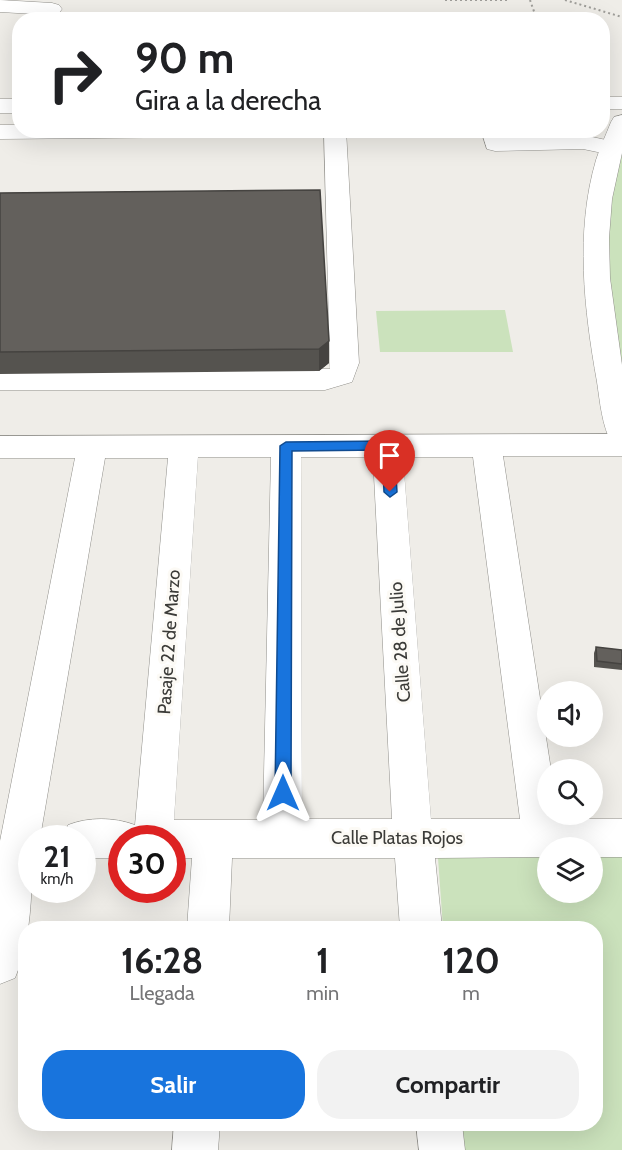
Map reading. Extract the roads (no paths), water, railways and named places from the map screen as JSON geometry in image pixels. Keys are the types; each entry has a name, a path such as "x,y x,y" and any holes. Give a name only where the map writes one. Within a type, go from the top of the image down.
{"street":[{"path":"0,6 52,9"},
{"path":"616,126 597,223 597,288 608,367 622,436"},
{"path":"0,380 325,380 342,375 345,363 335,138"},
{"path":"494,138 495,144 583,142 591,138"},
{"path":"0,447 622,445"},
{"path":"0,963 17,839 92,446"},
{"name":"Pasaje 22 de Marzo","path":"154,825 184,446"},
{"path":"282,839 286,446"},
{"name":"Calle 28 de Julio","path":"387,446 420,921"},
{"path":"486,446 543,837"},
{"name":"Calle Platas Rojos","path":"603,837 622,837"},
{"name":"Calle Platas Rojos","path":"186,839 537,838"},
{"path":"208,921 213,839"},
{"path":"195,1150 196,1131"},
{"path":"440,1131 442,1150"}]}
